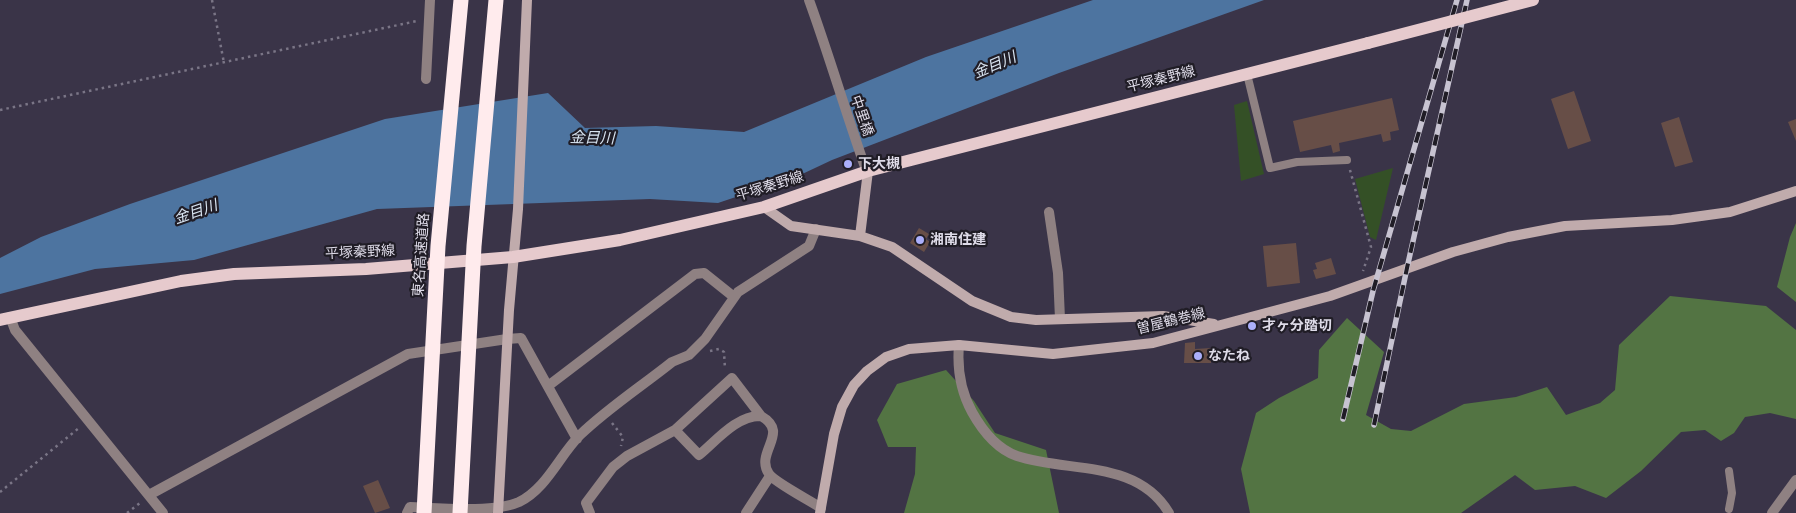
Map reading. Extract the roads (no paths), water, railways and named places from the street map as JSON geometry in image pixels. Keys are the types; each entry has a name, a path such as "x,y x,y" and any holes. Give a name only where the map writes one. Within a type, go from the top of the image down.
{"highway":[{"name":"東名高速道路","path":"424,513 438,246 461,0"},
{"path":"460,513 474,246 496,0"}],"main road":[{"name":"平塚秦野線","path":"5,318 181,281 234,274 366,269 513,257 620,240 764,207 866,168 1247,74 1534,0"}],"street":[{"path":"426,79 427,21 430,0"},
{"path":"498,511 507,339 518,209 527,0"},
{"name":"中里橋","path":"809,0 831,61 833,77 866,168"},
{"path":"860,236 866,168"},
{"path":"1218,325 1330,296 1453,252 1540,230 1565,226 1706,216 1730,212 1796,191"},
{"name":"曽屋鶴巻線","path":"764,207 791,226 860,236 892,247 990,310 1011,318 1036,320 1163,316 1218,325"},
{"path":"1049,212 1058,273 1060,319"},
{"path":"407,513 410,507 498,511 518,503 532,494 551,474 577,439 605,414 672,362 689,355 738,292 809,246 816,229"},
{"path":"548,386 695,274 704,273 734,297"},
{"path":"5,318 87,422 163,513"},
{"name":"曽屋鶴巻線","path":"821,510 834,434 842,407 854,385 867,371 886,357 909,349 959,345 1053,354 1098,350 1153,343 1218,325"},
{"path":"149,495 408,354 507,339 521,338 577,439"},
{"path":"959,345 960,380 966,402 989,437 1016,456 1120,474 1144,486 1164,504 1169,513"},
{"path":"590,513 586,503 613,467 627,456 675,430 732,378 761,416 768,420 774,434 766,453 764,464 770,476 821,510"},
{"path":"675,430 699,456 732,427 752,416 761,416"},
{"path":"746,513 770,476"},
{"path":"1772,513 1796,480"}],"lane":[{"path":"1247,74 1270,168 1297,162 1347,160"},
{"path":"1729,470 1732,493 1730,512"}],"water":[{"name":"金目川","path":"1093,0 1264,0 1059,73 832,160 798,176 718,203 650,199 377,209 194,260 95,269 0,294 0,258 41,237 130,204 385,119 548,93 585,128 656,126 744,132 926,57"}],"railway":[{"path":"1343,419 1373,291 1457,0"},
{"path":"1374,425 1467,0"}],"place":[{"name":"下大槻","path":"848,164"},
{"name":"湘南住建","path":"920,240"},
{"name":"才ヶ分踏切","path":"1252,326"},
{"name":"なたね","path":"1198,356"}]}
